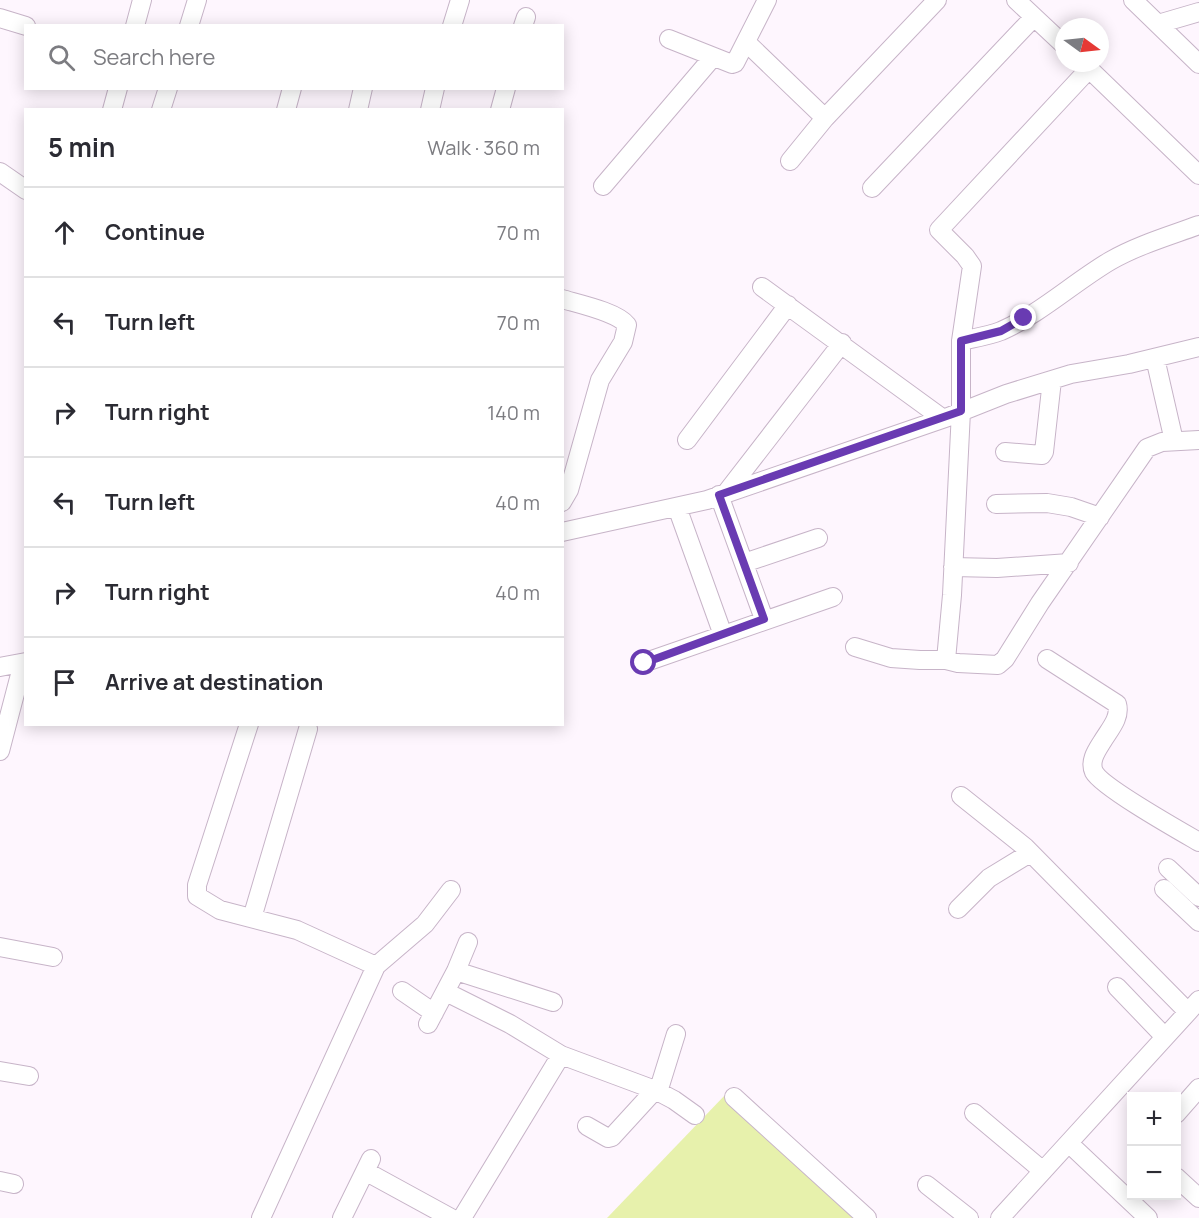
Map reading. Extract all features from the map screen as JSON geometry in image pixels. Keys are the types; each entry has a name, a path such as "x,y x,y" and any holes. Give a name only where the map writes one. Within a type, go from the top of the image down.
{"street":[{"path":"136,24 142,0"},
{"path":"190,24 197,0"},
{"path":"453,24 460,0"},
{"path":"669,39 732,64 735,63 767,0"},
{"path":"790,161 825,118 936,0"},
{"path":"1016,0 1055,37"},
{"path":"1133,0 1199,64"},
{"path":"1158,24 1199,12"},
{"path":"872,188 1034,17"},
{"path":"0,18 24,25"},
{"path":"746,42 825,118"},
{"path":"603,186 713,57"},
{"path":"946,660 961,411 961,341 972,266 939,230 1081,72"},
{"path":"1092,72 1199,175"},
{"path":"113,108 117,90"},
{"path":"162,108 167,90"},
{"path":"287,108 291,90"},
{"path":"358,108 363,90"},
{"path":"430,108 435,90"},
{"path":"501,108 505,90"},
{"path":"0,172 24,189"},
{"path":"961,341 1001,331 1111,260 1146,243 1199,225"},
{"path":"762,287 942,418"},
{"path":"564,300 612,315 627,325 623,342 600,380 569,490 564,499"},
{"path":"687,440 788,305"},
{"path":"723,494 842,344"},
{"path":"564,532 677,507 723,494 1006,394 1071,374 1199,347"},
{"path":"1155,358 1174,441"},
{"path":"1005,452 1042,455 1044,452 1052,380"},
{"path":"855,647 883,657 998,665 1005,659 1147,448 1162,442 1199,440"},
{"path":"723,494 764,619"},
{"path":"996,504 1047,503 1071,507 1100,517"},
{"path":"677,507 723,635"},
{"path":"744,563 818,538"},
{"path":"953,567 997,568 1069,563"},
{"path":"644,663 764,619 833,597"},
{"path":"1047,659 1117,704 1119,710 1117,718 1094,756 1095,774 1160,819 1199,842"},
{"path":"0,667 24,663 0,751"},
{"path":"248,726 197,885 197,896 220,910 297,930 376,966"},
{"path":"252,918 308,729"},
{"path":"961,796 1030,853 1193,1006 1000,1218"},
{"path":"958,909 989,878 1030,853"},
{"path":"1168,868 1199,897"},
{"path":"1164,889 1199,922"},
{"path":"261,1218 376,966 401,947 425,924 451,890"},
{"path":"402,991 431,1018 446,992 468,942"},
{"path":"0,947 53,957"},
{"path":"456,971 552,1002"},
{"path":"1117,987 1165,1037"},
{"path":"446,992 510,1024 561,1054 656,1091 674,1100 694,1115"},
{"path":"587,1126 608,1138 612,1137 656,1091 676,1034"},
{"path":"462,1218 561,1054"},
{"path":"0,1071 29,1076"},
{"path":"1181,1108 1199,1088"},
{"path":"734,1097 867,1218"},
{"path":"974,1113 1043,1171"},
{"path":"1076,1150 1148,1218"},
{"path":"342,1218 368,1165 432,1213 451,1218"},
{"path":"1181,1182 1199,1198"},
{"path":"927,1185 969,1218"}],"green space":[{"path":"726,1094 861,1218 607,1218"}],"route":[{"path":"644,663 764,619 719,495 961,411 961,341 1001,331 1024,318"}]}
